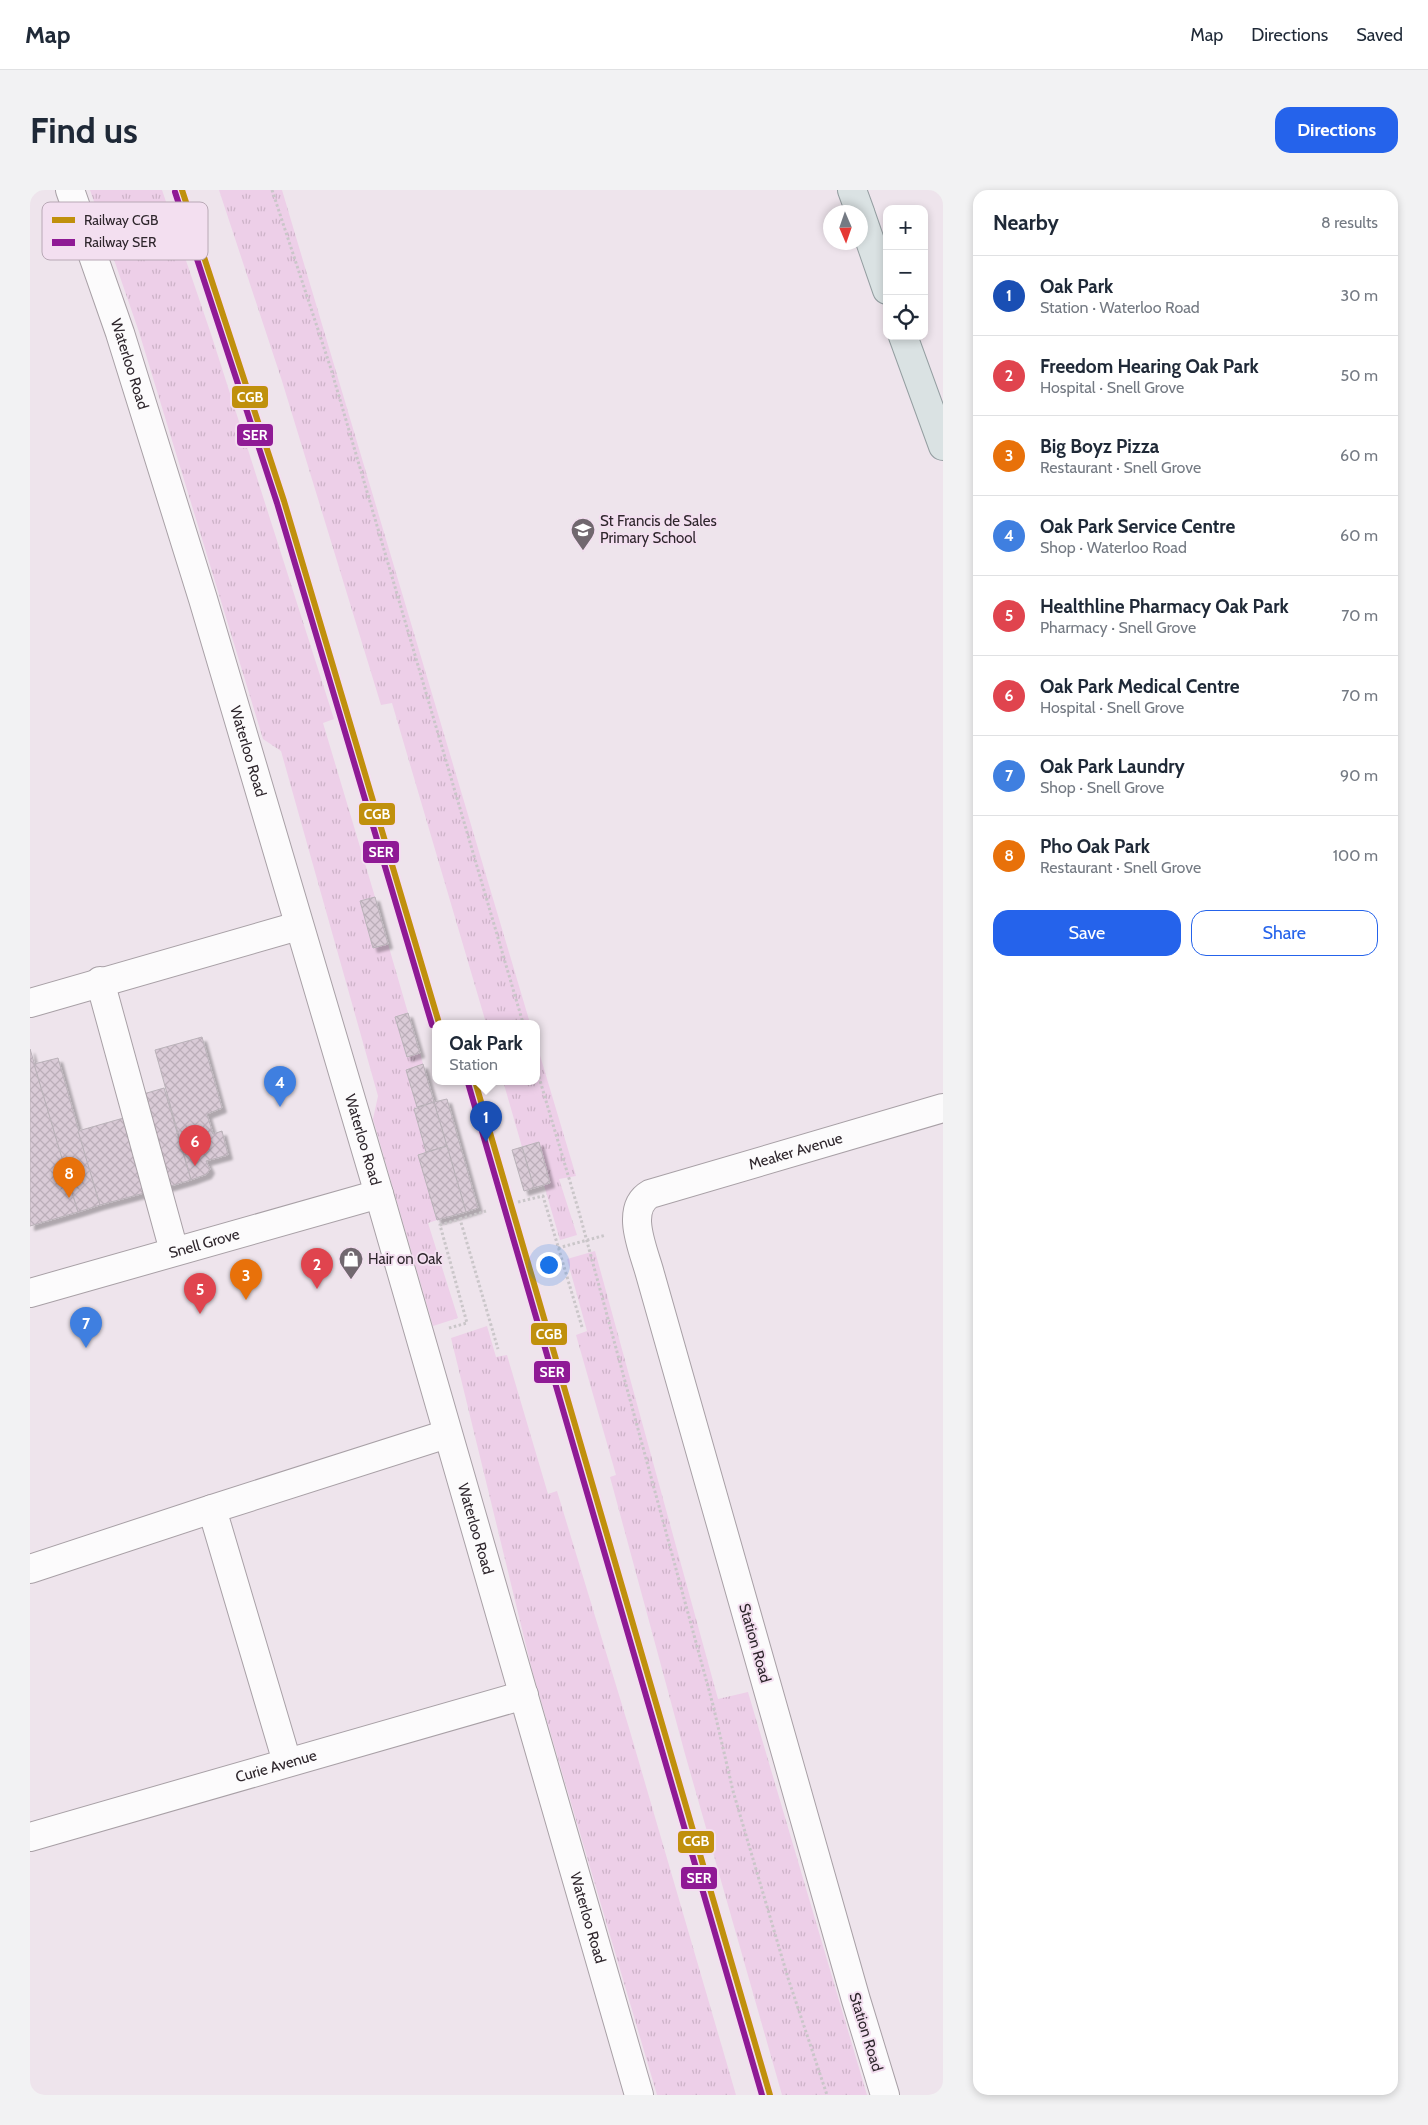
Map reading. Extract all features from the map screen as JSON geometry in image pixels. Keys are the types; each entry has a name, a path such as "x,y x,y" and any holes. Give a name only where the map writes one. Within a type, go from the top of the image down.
{"main road":[{"path":"852,190 857,205"},
{"path":"868,237 883,279"},
{"path":"904,340 943,446"}],"street":[{"name":"Waterloo Road","path":"70,190 74,202"},
{"name":"Waterloo Road","path":"94,260 154,438 379,1194 639,2095"},
{"path":"30,1002 298,926"},
{"path":"100,981 174,1251"},
{"name":"Meaker Avenue","path":"650,1194 943,1108"},
{"name":"Snell Grove","path":"30,1293 379,1194"},
{"name":"Station Road","path":"650,1194 642,1200 637,1215 648,1266 850,1981 885,2095"},
{"path":"30,1569 447,1434"},
{"path":"212,1509 287,1762"},
{"name":"Curie Avenue","path":"30,1837 524,1695"}],"path":[{"path":"272,190 336,388 522,1020"},
{"path":"540,1081 586,1240 713,1705 733,1791 788,1978 827,2095"},
{"path":"518,1202 543,1196 582,1327"},
{"path":"467,1324 440,1225 486,1211"},
{"path":"460,1219 498,1349"},
{"path":"558,1248 612,1234"}],"green space":[{"path":"90,190 162,190 166,202 94,202"},
{"path":"219,190 282,190 529,1020 485,1020 392,703 381,705 282,381"},
{"path":"114,260 186,260 334,719 323,723 375,897 360,901 373,948 388,944 408,1013 395,1017 407,1057 420,1053 423,1064 406,1070 417,1107 414,1109 426,1152 418,1155 437,1220 428,1223 458,1318 433,1326 373,1119 378,1096 281,751 263,739 139,332"},
{"path":"540,1055 576,1176 559,1179 577,1235 560,1240 544,1185 550,1183 539,1142 522,1147 504,1085 540,1085"},
{"path":"595,1251 718,1699 748,1692 867,2095 782,2095 685,1754 610,1477 616,1475 576,1335 587,1331 567,1259"},
{"path":"487,1326 496,1357 507,1355 548,1494 557,1491 629,1728 736,2095 657,2095 532,1670 451,1338"}],"building":[{"path":"375,897 388,944 373,948 360,901"},
{"path":"408,1013 420,1053 407,1057 395,1017"},
{"path":"202,1037 222,1108 207,1114 213,1134 222,1131 228,1155 206,1161 210,1169 207,1174 191,1180 155,1050"},
{"path":"30,1049 78,1212 30,1226"},
{"path":"58,1058 100,1205 78,1212 34,1064"},
{"path":"423,1064 434,1102 417,1107 406,1070"},
{"path":"164,1088 191,1180 167,1187 140,1095"},
{"path":"447,1099 478,1208 466,1212 434,1102"},
{"path":"434,1102 447,1146 426,1152 414,1109"},
{"path":"127,1117 148,1192 100,1205 78,1131"},
{"path":"539,1142 550,1183 534,1188 522,1147"},
{"path":"447,1146 466,1212 437,1220 418,1155"},
{"path":"522,1147 534,1188 524,1191 512,1150"}],"rail line":[{"name":"CGB","path":"182,190 186,202"},
{"name":"SER","path":"175,192 178,202"},
{"name":"SER","path":"197,260 277,503 432,1025"},
{"name":"CGB","path":"205,260 284,501 438,1020"},
{"name":"SER","path":"469,1085 762,2095"},
{"name":"CGB","path":"476,1085 770,2095"}],"place":[{"name":"St Francis de Sales Primary School","path":"583,551"},
{"name":"Oak Park Service Centre","path":"280,1107"},
{"name":"Oak Park","path":"486,1142"},
{"name":"Oak Park Medical Centre","path":"195,1166"},
{"name":"Pho Oak Park","path":"69,1198"},
{"name":"Hair on Oak","path":"351,1280"},
{"name":"Freedom Hearing Oak Park","path":"317,1289"},
{"name":"Big Boyz Pizza","path":"246,1300"},
{"name":"Healthline Pharmacy Oak Park","path":"200,1314"},
{"name":"Oak Park Laundry","path":"86,1348"}]}
